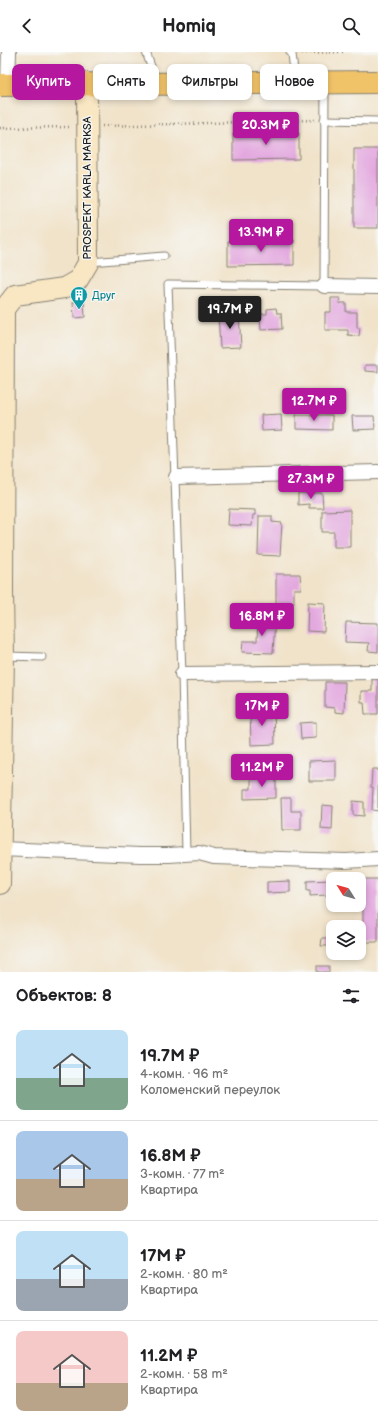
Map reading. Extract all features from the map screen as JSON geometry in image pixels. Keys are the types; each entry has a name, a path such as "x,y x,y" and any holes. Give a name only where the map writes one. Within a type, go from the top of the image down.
{"main road":[{"path":"159,83 260,82"},
{"path":"328,82 378,82"},
{"path":"4,85 93,83"}],"street":[{"path":"4,85 9,52"},
{"name":"PROSPEKT KARLA MARKSA","path":"0,884 4,656 1,594 2,309 15,296 64,288 78,280 88,263 87,83"},
{"path":"324,286 378,287"},
{"path":"176,477 378,472"},
{"path":"182,674 378,672"},
{"path":"0,840 140,855 199,853 214,857 346,861 378,860"}],"lane":[{"path":"146,52 150,64"},
{"path":"291,53 293,64"},
{"path":"186,853 176,477 168,284 324,286 325,100"},
{"path":"324,120 378,121"},
{"path":"88,263 164,256"},
{"path":"4,656 42,657"}],"path":[{"path":"291,53 343,52"},
{"path":"0,128 324,120"}],"building":[{"path":"299,133 299,159 233,160 233,134"},
{"path":"354,149 378,149 378,228 354,228"},
{"path":"294,240 294,265 228,266 228,241"},
{"path":"331,298 340,298 339,303 346,303 346,312 357,312 357,328 360,328 359,336 348,335 348,330 325,330 325,312 331,312"},
{"name":"Друг","path":"73,302 84,302 85,317 74,318"},
{"path":"276,308 277,313 281,313 282,329 261,330 260,314 267,314 267,309"},
{"path":"239,312 241,347 220,348 218,313"},
{"path":"365,365 378,365 378,372 365,371"},
{"path":"281,414 282,430 262,431 261,415"},
{"path":"296,415 332,415 332,430 296,429"},
{"path":"352,416 374,416 375,429 353,430"},
{"path":"298,493 322,493 323,508 309,508 309,504 298,505"},
{"path":"229,509 255,510 252,526 228,525"},
{"path":"350,510 350,547 334,547 334,532 322,532 322,511"},
{"path":"259,516 272,516 272,522 282,523 280,556 258,555"},
{"path":"276,574 300,574 301,589 294,589 294,603 276,603"},
{"path":"308,602 325,603 324,632 307,631"},
{"path":"258,616 275,617 273,653 242,652 243,641 257,641"},
{"path":"346,622 378,623 378,652 368,651 369,643 345,642"},
{"path":"372,679 378,679 378,714 365,714 364,702 361,702 361,691 372,691"},
{"path":"325,682 345,682 344,713 335,712 335,708 325,707"},
{"path":"274,709 275,744 251,745 250,710"},
{"path":"316,722 316,738 301,739 300,723"},
{"path":"336,760 336,781 309,781 309,761"},
{"path":"256,761 281,761 281,774 256,774"},
{"path":"372,769 378,769 378,811 372,810"},
{"path":"251,776 276,776 276,798 244,799 244,789 251,789"},
{"path":"281,798 291,798 291,811 301,811 301,830 282,830"},
{"path":"353,801 364,802 364,816 353,815"},
{"path":"322,805 333,806 332,830 321,829"},
{"path":"366,879 378,879 378,942 366,942 366,920 363,920 363,912 366,912"},
{"path":"326,880 326,895 310,896 310,891 307,891 307,881"},
{"path":"290,881 290,892 267,893 267,882"},
{"path":"322,938 326,938 326,946 321,946"},
{"path":"317,966 329,966 329,972 317,972"}],"place":[{"name":"Друг","path":"79,310"}]}
